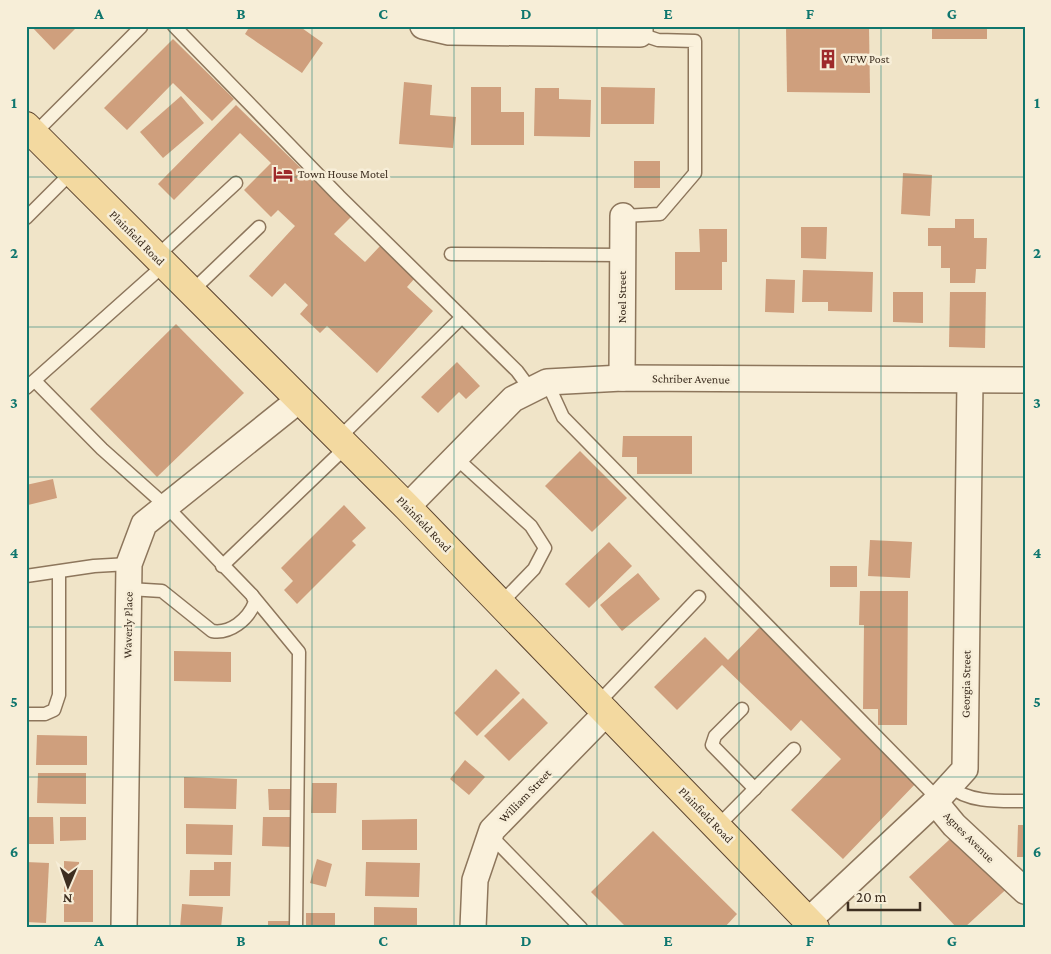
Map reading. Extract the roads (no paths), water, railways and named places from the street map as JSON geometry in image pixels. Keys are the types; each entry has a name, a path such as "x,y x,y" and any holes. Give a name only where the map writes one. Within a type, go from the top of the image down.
{"main road":[{"name":"Plainfield Road","path":"30,130 501,603 717,827 808,925"}],"street":[{"path":"423,26 449,32 502,29 640,30"},
{"name":"Noel Street","path":"622,378 623,216"},
{"name":"Schriber Avenue","path":"407,507 513,398 539,386 622,378 1025,380"},
{"name":"Georgia Street","path":"808,925 941,795 964,769 970,381"},
{"name":"Waverly Place","path":"124,928 129,564 144,524 299,400"},
{"name":"William Street","path":"473,928 475,880 492,830 602,707"},
{"name":"Agnes Avenue","path":"941,795 954,825 1025,891"}],"lane":[{"path":"30,130 141,26"},
{"path":"174,26 339,196 517,371 539,386 563,418 941,795"},
{"path":"623,216 660,214 695,173 695,42 658,40 640,30"},
{"path":"26,218 72,172"},
{"path":"236,183 160,261 30,385 166,506 222,566 252,594 299,652 296,928"},
{"path":"191,292 259,226"},
{"path":"451,254 623,255"},
{"path":"222,566 462,317"},
{"path":"455,457 531,526 545,548 534,569 501,603"},
{"path":"26,576 94,566 129,564"},
{"path":"26,714 45,714 54,710 59,695 59,572"},
{"path":"129,589 162,591 212,631 222,632 233,628 252,609 255,602 252,594"},
{"path":"602,707 699,597"},
{"path":"742,709 715,736 712,745 755,789"},
{"path":"717,827 794,749"},
{"name":"Agnes Avenue","path":"941,795 965,795 1025,802"},
{"path":"490,835 581,928"}],"place":[{"name":"VFW Post","path":"828,59"},
{"name":"Town House Motel","path":"283,174"}]}
